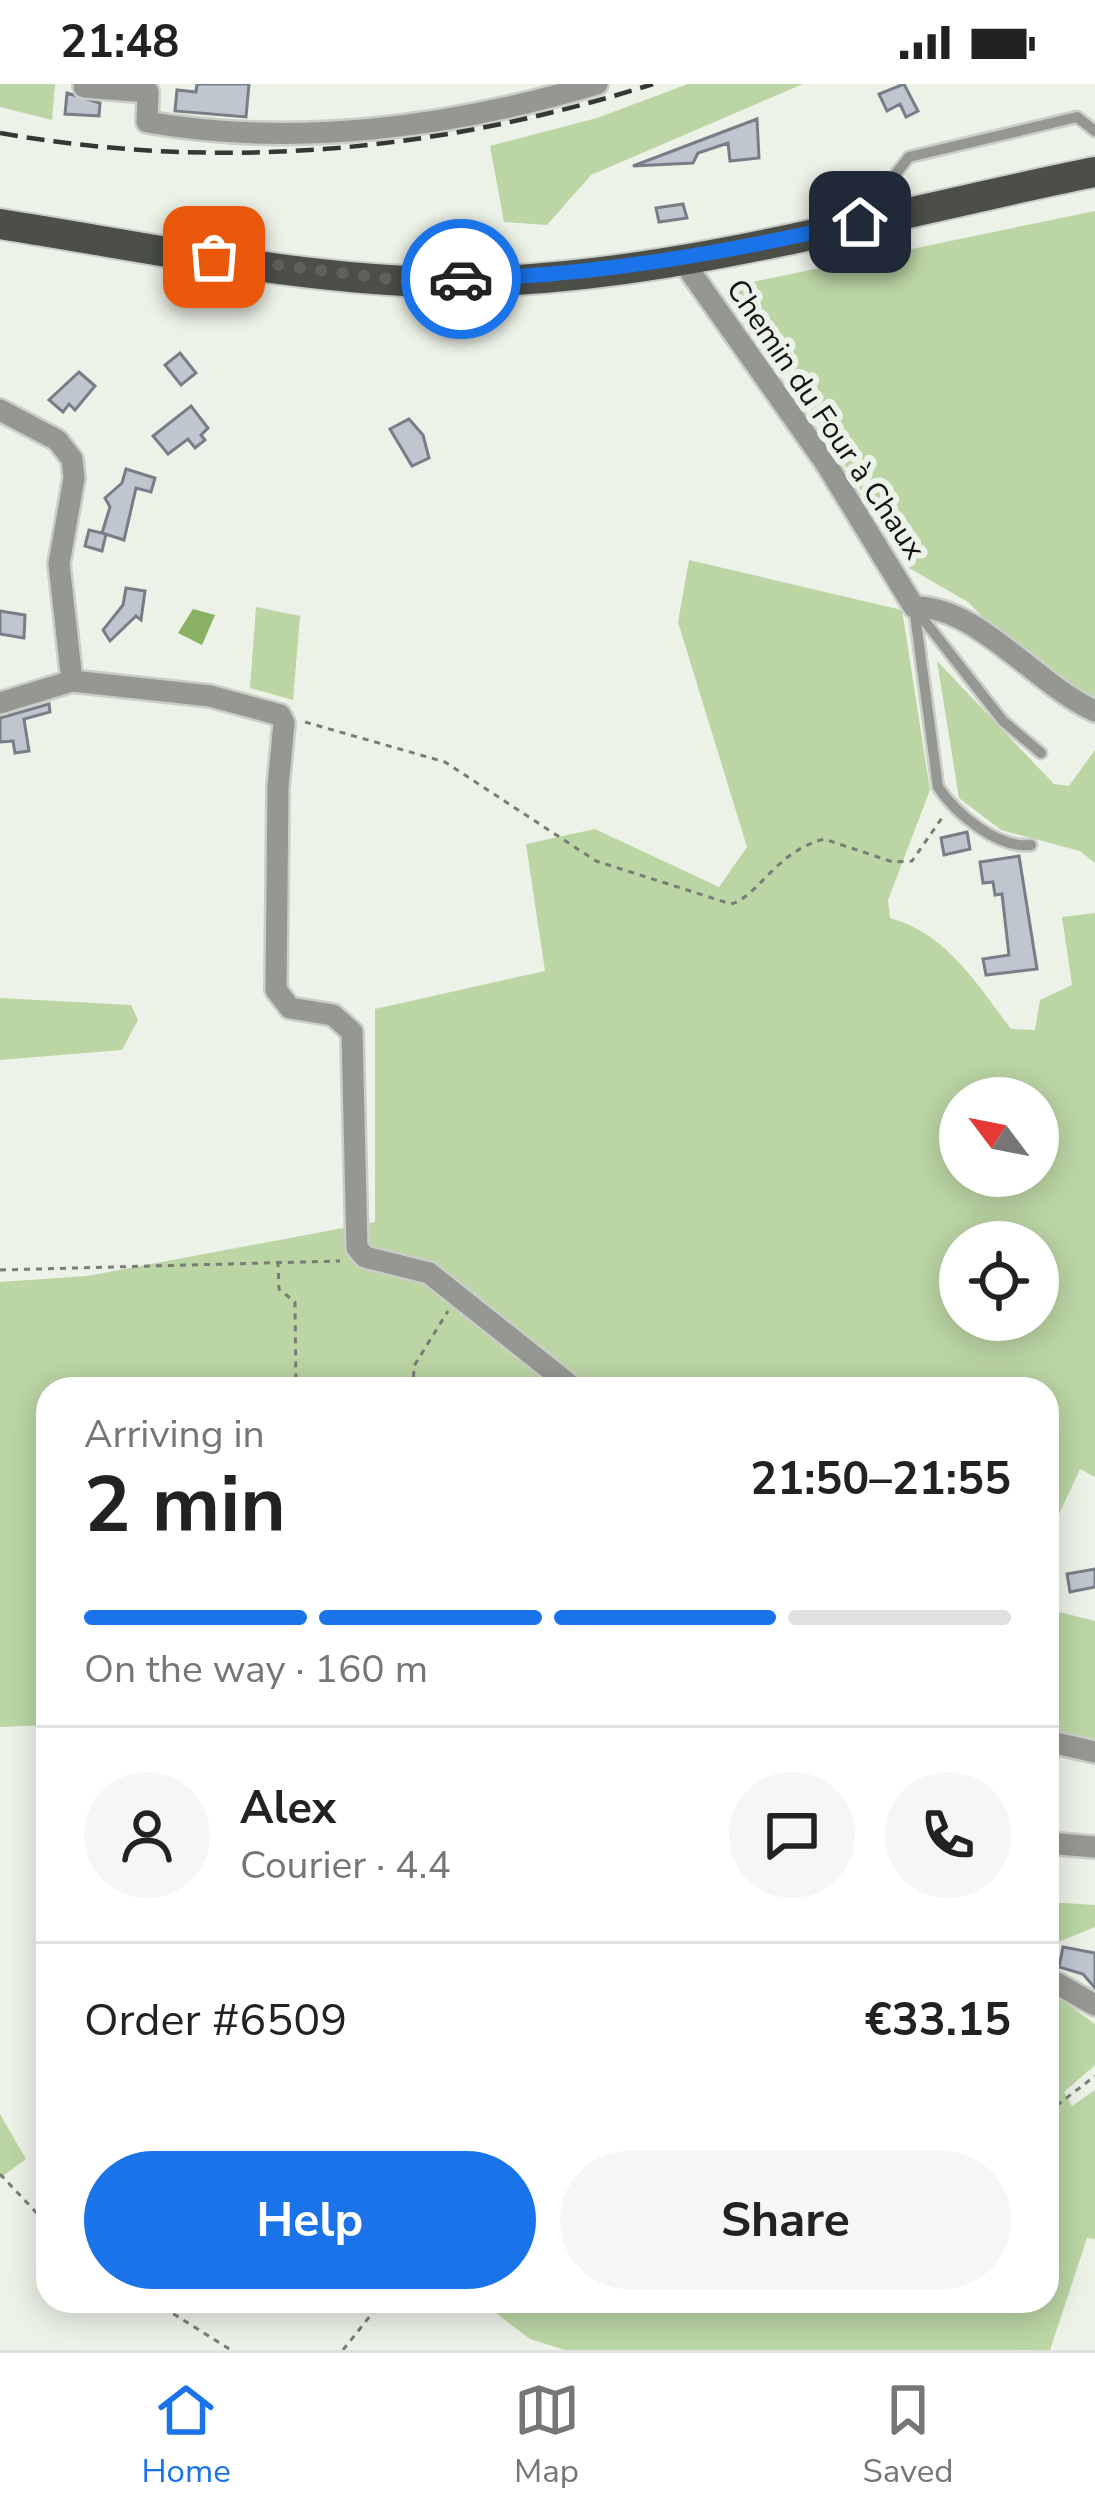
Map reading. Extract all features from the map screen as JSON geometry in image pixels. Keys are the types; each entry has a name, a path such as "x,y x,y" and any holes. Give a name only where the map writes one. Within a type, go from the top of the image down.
{"main road":[{"path":"0,205 261,250 403,262 543,260 626,251 1095,157"},
{"path":"0,224 406,281 545,277 685,256 1095,172"}],"street":[{"path":"85,87 148,92 147,122 296,134 451,120 597,84"},
{"name":"Chemin du Four à Chaux","path":"685,256 687,267 825,461 914,608"},
{"path":"0,410 56,440 72,459 74,478 59,564 72,681"},
{"path":"914,608 953,612 1055,692 1095,712"},
{"path":"0,704 72,681 210,697 280,716 284,723 278,787 276,990 290,1008 333,1015 352,1032 354,1234 365,1257 417,1267 460,1294 560,1377"},
{"path":"1059,1744 1095,1752"},
{"path":"1059,1844 1095,1847"},
{"path":"1059,1984 1095,2005"}],"lane":[{"path":"873,202 909,157 1077,117 1095,131"},
{"path":"914,608 1003,721 1041,753"},
{"name":"Chemin du Four à Chaux","path":"914,608 932,768 952,805"},
{"path":"952,805 1013,848 1031,845"}],"path":[{"path":"280,716 446,762 596,861 731,904 742,900 788,854 824,839 893,862 912,861 952,805"},
{"path":"0,1270 278,1261 320,1264 365,1257"},
{"path":"278,1261 279,1289 295,1302 296,1377"},
{"path":"416,1377 423,1348 460,1294"},
{"path":"1059,2104 1095,2076"},
{"path":"0,2174 36,2212"},
{"path":"172,2313 231,2350"},
{"path":"343,2350 372,2313"}],"shaded area":[{"path":"0,84 55,84 52,120 0,107"},
{"path":"688,84 803,84 591,175 547,225 504,222 490,146 597,118"},
{"path":"1095,211 1095,702 1013,648 968,602 909,568 733,286"},
{"path":"689,560 902,610 930,790 888,900 890,918 944,948 1011,1029 1035,1030 1040,1000 1072,985 1062,917 1095,913 1095,1477 1080,1469 1059,1514 1059,1377 36,1377 36,1726 0,1727 0,1282 87,1276 375,1222 375,1009 545,971 526,844 595,829 719,887 747,847 678,622"},
{"path":"256,607 300,616 293,700 250,688"},
{"path":"193,609 215,615 202,645 178,633"},
{"path":"937,661 1054,784 1069,786 1095,750 1095,863 1080,851 1001,830 959,798"},
{"path":"0,998 131,1005 138,1020 122,1050 0,1060"},
{"path":"1059,1612 1095,1621 1095,1739 1059,1732"},
{"path":"1059,1903 1095,1905 1095,1927 1059,1942"},
{"path":"1059,1998 1095,2024 1095,2065 1064,2092 1072,2106 1095,2090 1095,2239 1087,2238 1050,2350 565,2350 530,2339 496,2313 1059,2313"},
{"path":"0,2114 26,2159 0,2178"}],"building":[{"path":"197,84 249,84 246,117 175,111 177,90 196,92"},
{"path":"904,84 918,111 906,117 900,104 887,111 879,94"},
{"path":"67,93 100,103 99,116 65,114"},
{"path":"757,119 759,158 730,161 728,143 698,153 693,163 633,166"},
{"path":"683,204 687,218 659,222 656,208"},
{"path":"180,353 196,373 181,385 165,365"},
{"path":"79,372 95,386 75,410 69,404 63,412 49,400"},
{"path":"191,406 208,428 201,435 205,440 195,448 188,439 168,454 153,436"},
{"path":"409,419 423,435 429,458 412,466 390,429"},
{"path":"126,469 155,478 151,492 136,488 124,540 102,533 110,507 105,498 122,483"},
{"path":"89,530 106,534 102,551 85,546"},
{"path":"126,588 145,591 141,620 136,616 110,641 103,630 123,605"},
{"path":"0,611 25,615 24,638 0,634"},
{"path":"49,704 50,712 24,719 29,751 15,753 13,741 0,742 0,718"},
{"path":"967,832 970,849 944,855 941,838"},
{"path":"1019,856 1037,969 986,975 983,959 1009,955 1002,894 995,895 993,882 983,883 980,862"},
{"path":"1095,1569 1095,1587 1070,1592 1067,1574"},
{"path":"1063,1947 1095,1953 1095,1988 1083,1974 1059,1967"}],"railway":[{"path":"0,133 166,151 330,149 492,126 653,84"}],"way so far":[{"path":"214,257 406,281 461,279"}],"route":[{"path":"461,279 545,277 771,242 860,222"}]}
